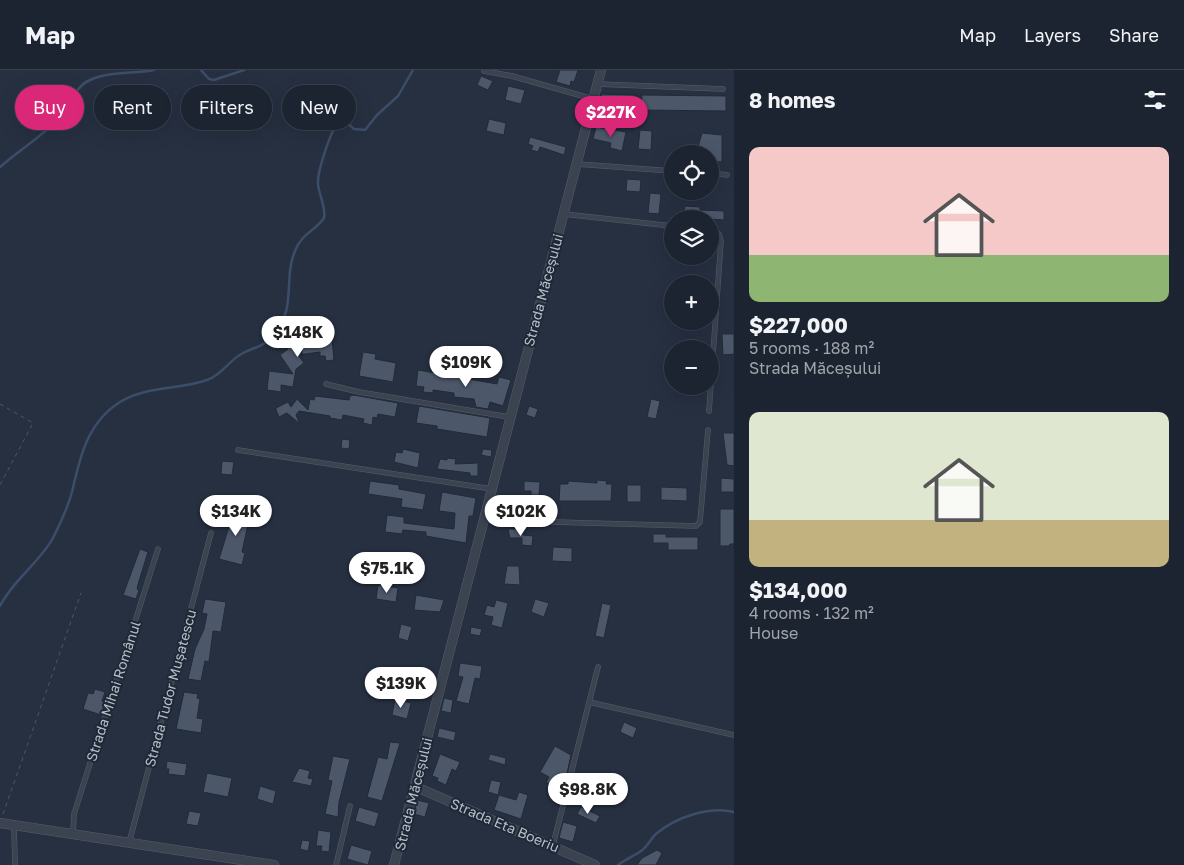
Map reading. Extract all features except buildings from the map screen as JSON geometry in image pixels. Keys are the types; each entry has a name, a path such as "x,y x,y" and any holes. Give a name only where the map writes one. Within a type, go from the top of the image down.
{"street":[{"name":"Strada Măceșului","path":"394,865 509,417 601,70"},
{"name":"Strada Eta Boeriu","path":"414,786 553,845 583,862 595,865"},
{"path":"0,823 274,865"}],"lane":[{"path":"484,71 512,76 594,99"},
{"path":"597,84 722,89"},
{"path":"577,164 664,169"},
{"path":"719,174 727,174"},
{"path":"564,214 664,225"},
{"path":"719,234 719,256"},
{"path":"709,411 718,265"},
{"path":"326,384 359,392 509,417"},
{"path":"484,520 696,526 700,522 708,430"},
{"path":"238,450 492,489"},
{"name":"Strada Tudor Mușatescu","path":"129,843 211,533"},
{"name":"Strada Mihai Românul","path":"73,834 74,814 158,549"},
{"path":"553,845 598,667"},
{"path":"589,702 734,736"},
{"path":"336,865 350,806"},
{"path":"14,825 15,865"}],"path":[{"path":"0,404 33,423 0,485"},
{"path":"0,823 81,593"}],"waterway":[{"path":"0,167 55,123 69,106 79,88 86,82 105,75 154,70"},
{"path":"201,70 209,79 214,80 244,70"},
{"path":"0,606 12,588 41,555 53,538 68,504 78,466 92,430 109,410 120,402 140,393 196,383 212,378 238,356 263,344 274,334 281,324 288,304 290,272 295,251 301,240 324,218 318,178 332,133 339,122 345,121 354,129 365,130 377,115 398,96 413,70"},
{"path":"618,865 641,851 657,833 674,822 694,814 714,810 734,812"}]}
